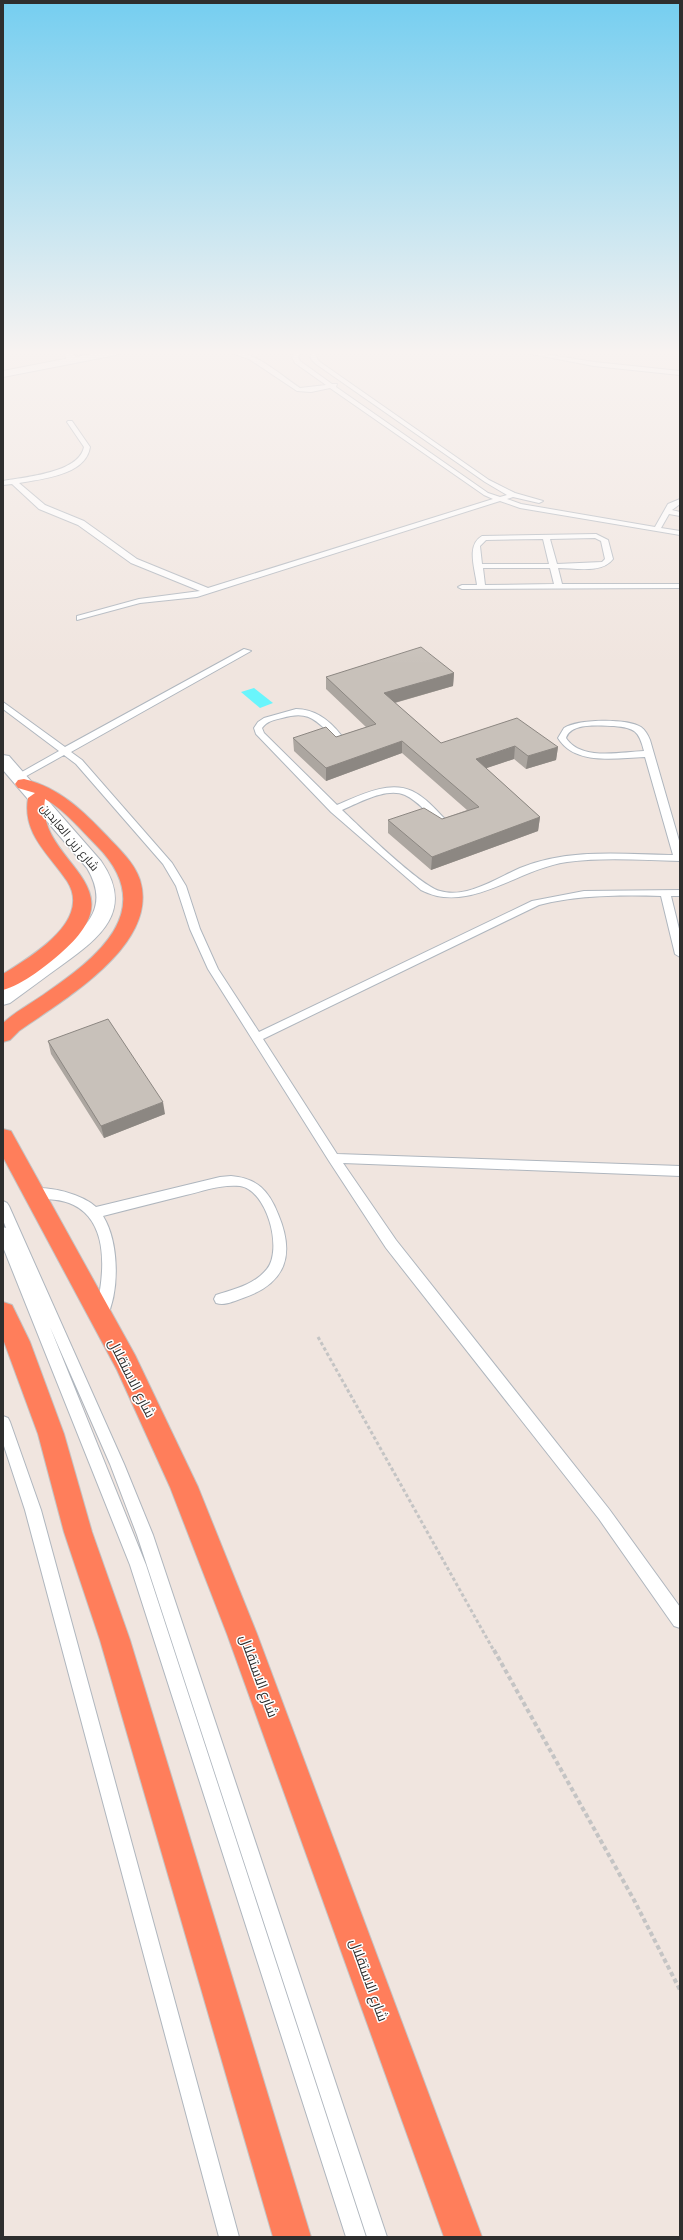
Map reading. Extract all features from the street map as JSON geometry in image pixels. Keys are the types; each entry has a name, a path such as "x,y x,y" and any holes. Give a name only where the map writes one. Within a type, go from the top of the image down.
{"highway":[{"path":"3,983 65,939 79,919 82,909 81,890 77,881 38,828 26,786 44,790 59,798 89,827 117,858 131,882 133,895 132,908 122,936 112,950 81,976 12,1026 3,1035"},
{"name":"شارع الاستقلال","path":"3,1137 101,1315 162,1437 215,1558 255,1663 313,1830 463,2237"},
{"path":"3,1312 17,1342 51,1434 78,1532 115,1640 292,2237"}],"street":[{"name":"شارع زين العابدين","path":"3,760 103,876 107,888 107,900 104,913 97,926 86,938 3,998"}],"lane":[{"path":"3,483 61,471 75,465 84,457"},
{"path":"431,457 478,489 498,500 520,506 680,533"},
{"path":"451,457 492,485 513,495 538,501 680,525"},
{"path":"14,481 42,507 81,523 134,561 208,591"},
{"path":"80,618 139,601 194,595 513,495"},
{"path":"657,529 674,504 680,501"},
{"path":"668,512 680,514"},
{"path":"479,566 596,566 605,564 609,559 605,542 599,537 493,537 482,539 476,544 481,587"},
{"path":"546,537 559,587"},
{"path":"462,587 680,586"},
{"path":"26,786 66,750 247,651"},
{"path":"3,705 66,750 92,775 174,874 186,899 195,929 213,969 333,1158 391,1244 604,1514 680,1620"},
{"path":"337,735 312,713 303,710 268,719 261,723 258,728 260,734 334,810 424,888 437,896 446,898 461,896 524,870 550,862 584,858 679,858 649,754 642,731 627,725 575,726 565,731 562,738 566,746 583,754 649,754"},
{"path":"334,810 381,793 398,790 409,794 442,821"},
{"path":"665,893 680,954"},
{"path":"256,1038 536,903 579,894 680,893"},
{"path":"333,1158 680,1171"},
{"path":"94,1213 220,1182 237,1181 252,1185 263,1194 266,1200 281,1242 280,1253 270,1275 260,1284 249,1292 221,1299"},
{"path":"34,1193 61,1196 85,1206 94,1213 103,1234 109,1261 107,1296 101,1315"},
{"path":"3,1206 117,1464 145,1535 377,2237"},
{"path":"3,1232 38,1315 138,1565 356,2237"},
{"path":"3,1422 33,1510 229,2237"}],"path":[{"path":"318,1337 634,1900 680,1990"}],"water":[{"path":"254,688 273,703 260,708 241,692"}],"building":[{"path":"421,647 454,673 384,693 441,743 517,718 558,747 528,756 515,746 476,759 540,817 432,857 388,820 424,808 442,819 479,807 402,741 326,768 293,738 326,727 336,737 376,724 326,677"},
{"path":"108,1019 163,1102 101,1126 48,1041"}]}
